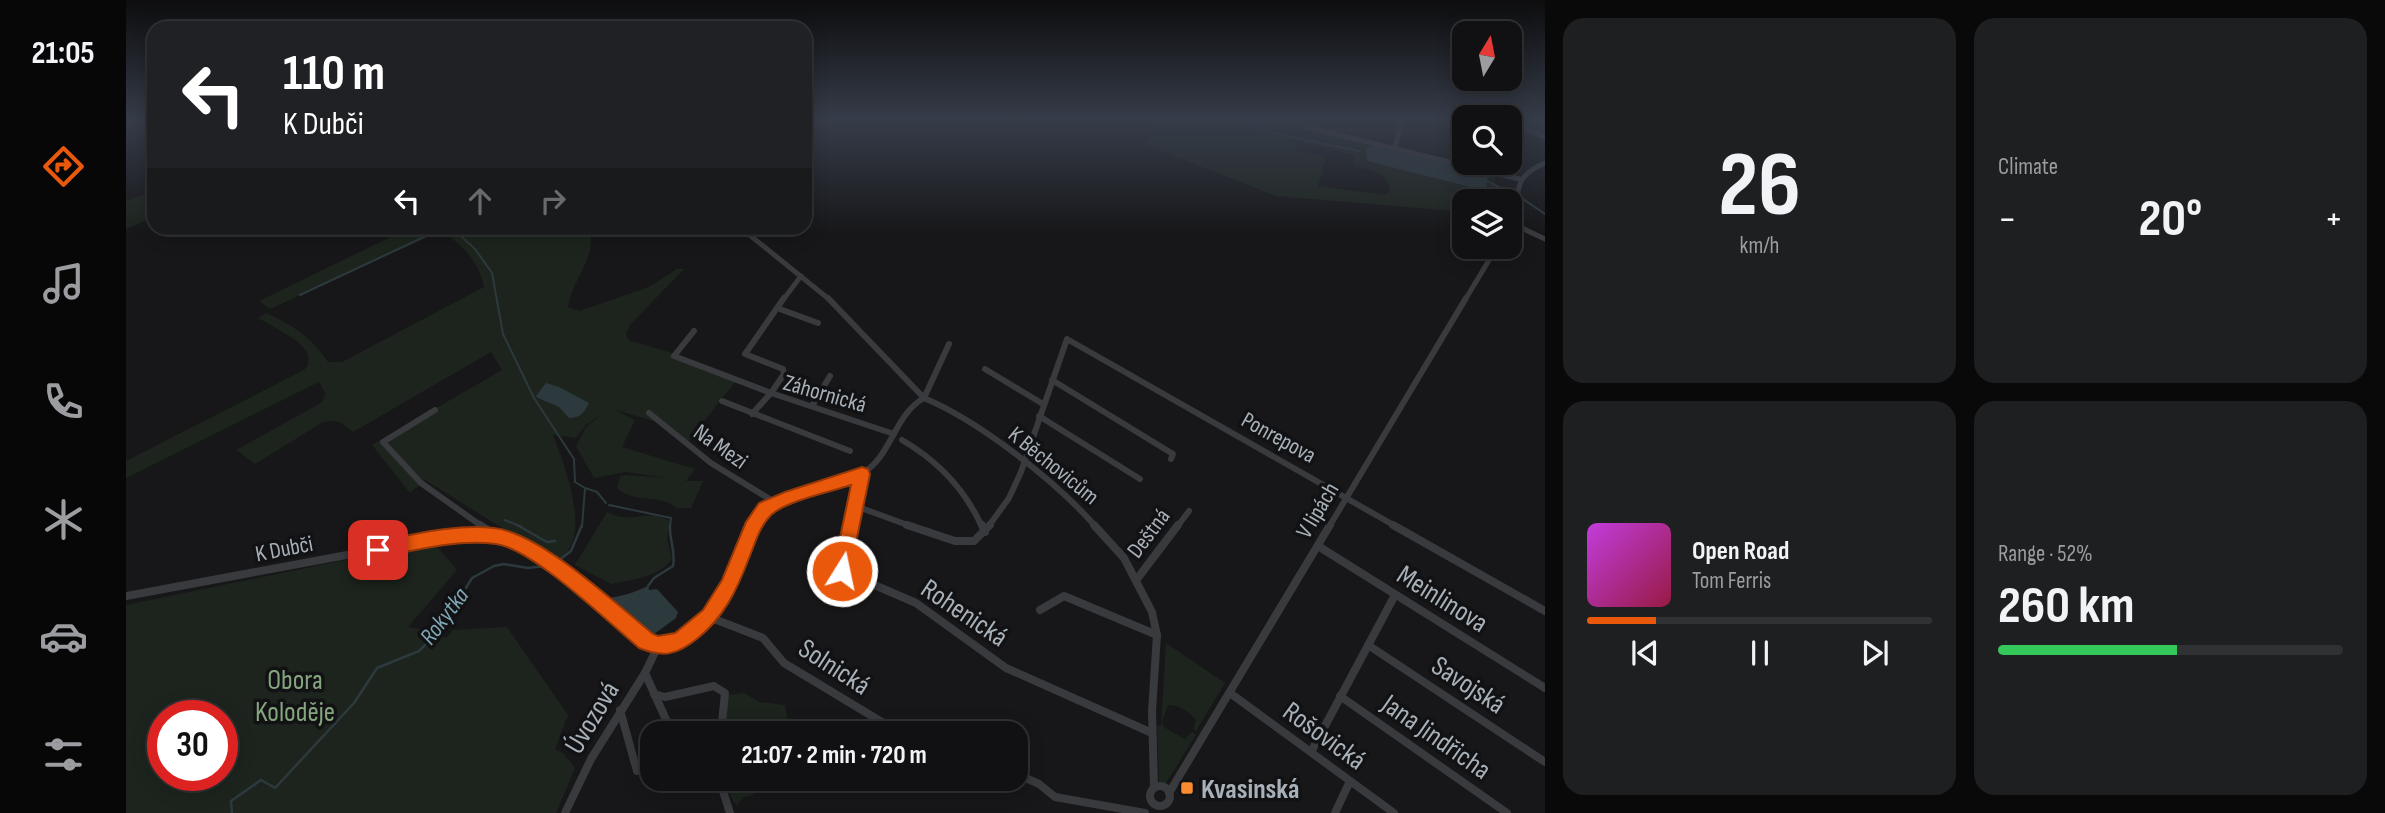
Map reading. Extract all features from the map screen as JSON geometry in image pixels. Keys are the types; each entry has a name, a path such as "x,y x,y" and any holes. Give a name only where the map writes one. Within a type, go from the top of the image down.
{"street":[{"path":"1518,189 1519,179 1524,172 1545,163"},
{"path":"1504,175 1519,179"},
{"path":"1522,229 1545,239"},
{"name":"K Běchovicům","path":"750,235 801,276 870,339 924,398 937,402 1026,462 1083,512 1110,540 1137,579 1152,612 1157,635 1152,733 1154,786"},
{"name":"V lipách","path":"1169,793 1490,259"},
{"path":"694,331 674,356 771,393 784,374 783,369 746,354 746,349 801,276"},
{"path":"777,308 818,323"},
{"name":"Ponrepova","path":"1052,380 1067,339 1545,611"},
{"path":"658,646 676,643 709,617 729,585 758,517 776,503 862,474 882,456 913,405 924,398 949,344"},
{"path":"985,369 1043,404"},
{"path":"812,406 830,376"},
{"path":"857,500 861,508 870,512 955,541 974,541 994,522 1026,462 1028,447 1052,380 1173,454 1171,459"},
{"name":"Záhornická","path":"752,414 771,393 894,434"},
{"name":"Záhornická","path":"722,401 850,451"},
{"path":"435,411 383,442 421,483 497,536"},
{"name":"Na Mezi","path":"649,413 711,463 776,503"},
{"path":"1039,416 1140,479"},
{"path":"902,440 916,447 949,475 985,532"},
{"name":"Rohenická","path":"862,474 842,571 916,603 1006,668 1152,733"},
{"name":"Deštná","path":"1137,579 1189,510"},
{"name":"K Dubči","path":"126,596 449,536 497,536 521,545 546,560 634,632 658,646"},
{"name":"Meinlinova","path":"1318,546 1545,688"},
{"path":"1311,752 1395,595"},
{"path":"1040,610 1064,596 1157,635"},
{"name":"Solnická","path":"709,617 763,639 784,663 880,721"},
{"name":"Savojská","path":"1368,645 1545,762"},
{"name":"Úvozová","path":"565,813 591,759 645,673 658,646"},
{"path":"645,673 666,721"},
{"path":"654,694 665,697 713,685 725,693 722,721"},
{"name":"Rošovická","path":"1230,693 1394,813"},
{"name":"Jana Jindřicha","path":"1340,696 1507,813"},
{"path":"620,710 637,771"},
{"path":"1028,779 1055,797 1145,813"},
{"path":"1335,813 1350,781"},
{"path":"1154,786 1162,786 1169,793 1170,803 1156,809 1149,793 1154,786"},
{"path":"723,791 730,813"}],"green space":[{"path":"1179,158 1326,158 1318,186 1385,195 1390,190 1386,179 1372,171 1355,167 1354,158 1389,158 1396,168 1474,188 1486,188 1482,175 1495,175 1495,186 1504,189 1452,189 1452,211 1276,196"},
{"path":"1424,158 1452,163 1452,165"},
{"path":"147,194 147,220 126,229 126,201"},
{"path":"395,235 433,235 270,309 259,301"},
{"path":"447,235 590,235 590,251 568,307 579,311 649,287 677,269 684,269 630,325 626,333 628,340 669,352 735,382 687,443 657,422 615,410 635,420 622,447 695,469 686,481 703,481 691,508 677,508 670,503 630,496 617,488 620,476 668,478 626,472 594,478 576,446 586,427 605,411 586,425 576,438 553,435 569,483 575,521 574,538 567,552 555,561 425,480 410,493 372,445 502,370 491,352 353,432 340,422 323,422 255,464 236,450 321,403 326,394 319,382 126,478 126,461 304,370 308,365 308,354 304,348 258,318 266,313 285,322 315,345 328,362 342,362 484,287 479,270 465,250"},
{"path":"607,512 616,516 652,516 670,521 667,539 672,558 653,574 611,584 575,565"},
{"name":"Obora Koloděje","path":"433,542 457,570 408,627 434,631 446,638 453,630 507,627 568,715 555,749 564,754 575,768 556,813 126,813 126,605"},
{"path":"1166,643 1225,683 1196,731 1193,729 1196,720 1191,714 1179,707 1168,705 1162,721 1164,727 1185,739 1192,732 1196,735 1164,786 1159,782 1157,725 1161,726"},
{"path":"744,693 759,702 785,705 787,721 725,721 728,695"},
{"path":"729,791 753,791 753,795 744,797 737,805"}],"shaded area":[{"path":"1367,158 1422,158 1452,165 1452,175 1488,176 1486,188 1474,188 1367,161"},
{"path":"546,383 589,403 585,410 579,416 569,418 559,407 538,398 536,396"},
{"path":"648,586 649,590 657,589 678,612 676,618 654,634 607,598"}],"waterway":[{"path":"1485,180 1503,189"},
{"path":"1522,198 1545,214"},
{"path":"300,295 428,235"},
{"name":"Rokytka","path":"460,235 475,249 492,273 503,334 534,398 574,459 575,482 585,488"},
{"name":"Rokytka","path":"582,527 585,488"},
{"path":"585,488 597,492 606,503"},
{"path":"609,505 671,518 670,527"},
{"path":"505,520 522,527"},
{"path":"517,525 547,542 555,541"},
{"name":"Rokytka","path":"554,564 571,551 582,525"},
{"path":"648,586 654,578 673,566 670,527"},
{"name":"Rokytka","path":"232,813 231,801 261,780 275,788 354,703 377,668 419,651 444,624 472,578 494,566 504,564 528,568 545,566"}],"place":[{"name":"Kvasinská","path":"1187,788"}],"route":[{"path":"378,550 449,536 497,536 521,545 546,560 646,641 658,646 668,645 690,633 709,617 721,601 752,528 766,509 785,499 836,485 862,474 842,571"}]}
